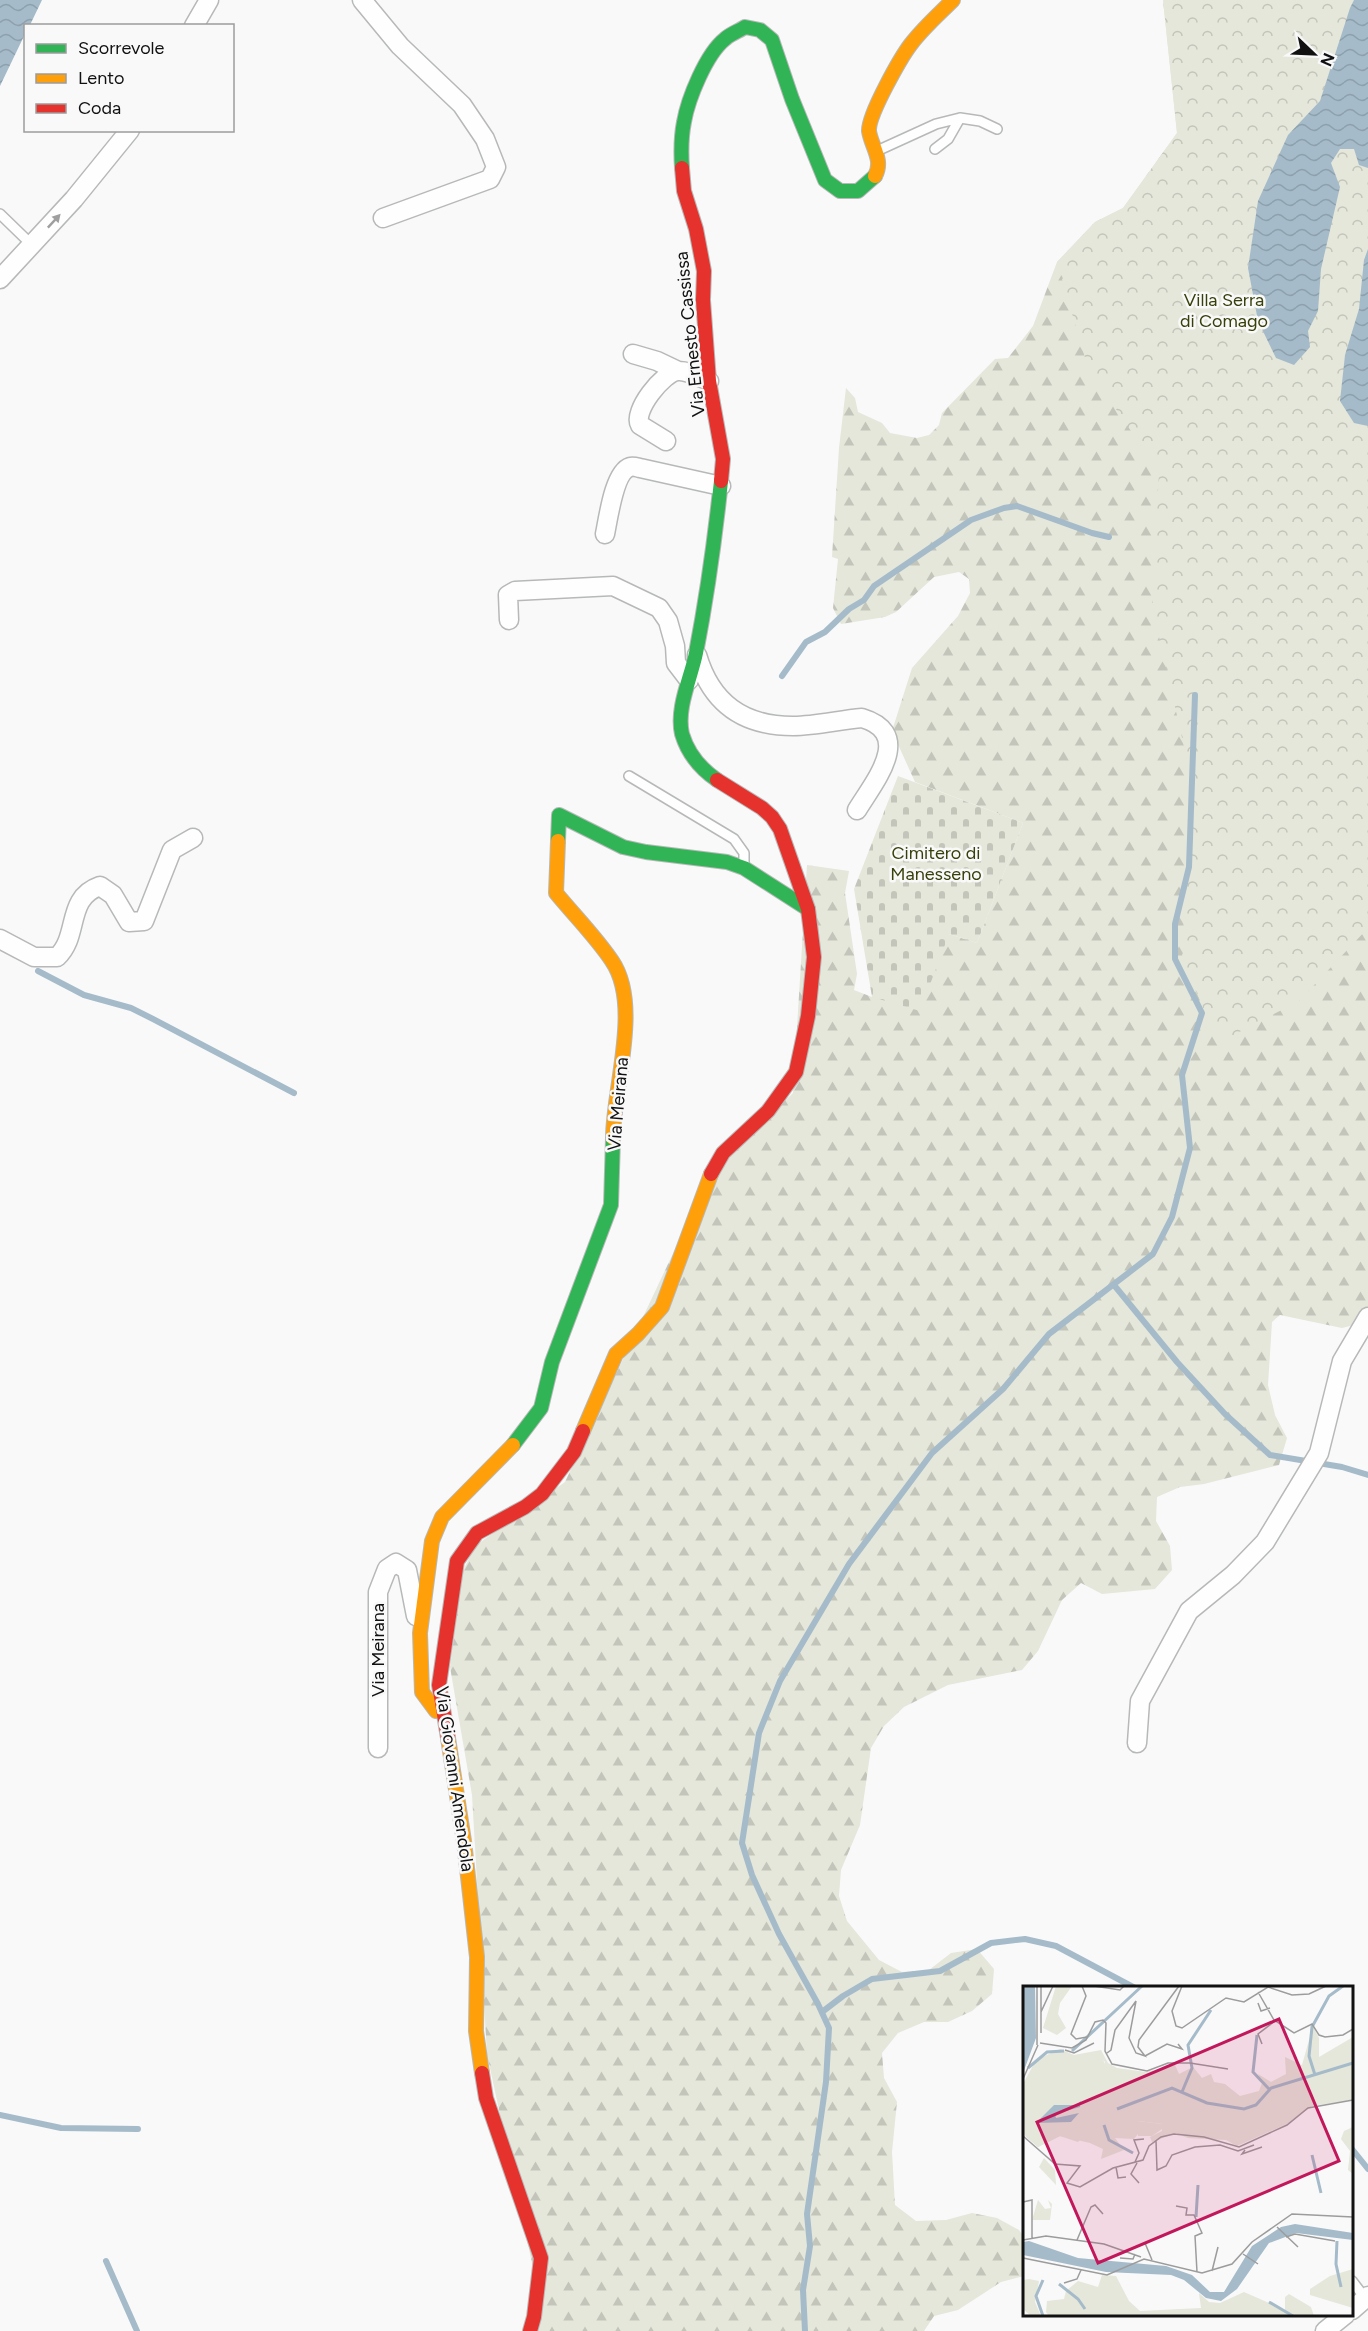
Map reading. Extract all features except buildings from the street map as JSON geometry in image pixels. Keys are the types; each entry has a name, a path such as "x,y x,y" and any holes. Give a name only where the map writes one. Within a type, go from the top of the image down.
{"street":[{"path":"195,24 209,0"},
{"path":"362,0 400,46 462,105 485,139 496,167 490,179 383,218"},
{"name":"Via Ernesto Cassissa","path":"808,909 780,829 772,817 715,779 693,759 682,733 682,710 696,654 723,459 710,381 703,300 704,271 696,229 684,190 681,148 684,121 694,91 709,59 724,39 745,27 760,30 772,40 792,99 825,180 832,186 849,192 866,187 877,172 876,152 869,130 880,98 911,44 953,0"},
{"path":"0,279 75,199 128,132"},
{"path":"633,354 710,381"},
{"path":"666,441 640,425 637,421 638,414 665,376 678,371"},
{"path":"605,534 616,485 621,474 629,467 721,486"},
{"path":"509,620 508,595 515,591 613,586 659,608 668,621 675,646 676,663 689,680"},
{"path":"696,654 703,676 710,688 739,715 760,723 793,726 862,718 880,727 886,736 888,756 857,810"},
{"name":"Via Meirana","path":"445,1724 422,1692 420,1633 432,1541 442,1517 518,1440 541,1408 552,1362 611,1205 613,1130 624,1044 624,988 613,962 556,893 558,814 623,847 727,862 744,868 808,909"},
{"path":"0,939 34,957 57,957 65,950 80,899 88,890 100,886 112,895 129,922 144,921 172,850 193,838"},
{"name":"Via Giovanni Amendola","path":"530,2331 534,2317 541,2258 486,2098 476,2031 477,1957 464,1841 440,1685 457,1561 477,1533 525,1507 542,1494 574,1452 616,1354 662,1307 710,1177 723,1153 768,1111 796,1072 808,1016 814,957 808,909"},
{"path":"1137,1743 1140,1701 1189,1611 1233,1575 1265,1542 1319,1453 1342,1361 1368,1317"},
{"name":"Via Meirana","path":"378,1748 378,1592 387,1569 396,1563 407,1570 420,1633"},
{"path":"1325,2331 1344,2316"}],"lane":[{"path":"935,149 948,140 960,118"},
{"path":"876,152 936,124 960,118 980,121 997,129"},
{"path":"0,214 32,245"},
{"path":"629,776 734,839 744,853 744,868"},
{"path":"1353,2283 1362,2301"}],"green space":[{"path":"1163,0 1368,813 1368,1308 1354,1325 1342,1328 1280,1315 1272,1322 1268,1385 1275,1415 1287,1438 1279,1465 1204,1484 1180,1487 1157,1497 1156,1521 1170,1546 1172,1570 1155,1589 1102,1594 1081,1583 1062,1600 1038,1651 1022,1670 948,1685 904,1707 884,1726 871,1748 860,1825 841,1870 839,1896 847,1921 879,1960 902,1972 929,1970 951,1953 977,1949 994,1969 992,1994 972,2011 948,2022 924,2022 898,2033 882,2053 884,2078 897,2102 892,2152 895,2205 916,2221 946,2220 972,2213 997,2218 1019,2230 1023,2236 1023,2276 1001,2282 958,2310 934,2316 924,2331 534,2331 541,2305 487,2054 472,1795 450,1667 463,1571 475,1546 565,1482 711,1173 793,1093 807,865 849,871 845,893 857,974 854,990 872,997 949,934 977,943 1023,823 915,782 892,731 912,668 958,616 970,593 969,579 959,572 934,577 896,612 885,617 841,624 833,608 838,559 832,557 839,448 846,388 855,398 858,412 882,423 890,433 917,438 929,435 939,425 942,413 995,359 1008,358 1033,326 1057,262 1095,222 1123,208 1177,133"},
{"name":"Villa Serra di Comago","path":"1163,0 1368,0 1368,928 1299,1001 1218,1043 1182,958 1191,777 1152,606 1159,472 1088,368 1057,262 1095,222 1123,208 1177,133"},
{"name":"Cimitero di Manesseno","path":"898,776 1023,823 977,943 949,934 920,1011 872,997 854,889"}],"water":[{"path":"0,0 42,0 30,24 24,24 24,36 0,86"},
{"path":"1354,0 1368,0 1368,168 1359,165 1354,149 1340,149 1331,163 1340,187 1321,269 1318,311 1308,331 1310,347 1294,365 1276,358 1258,321 1248,268 1258,201 1288,135 1320,101"},
{"path":"1368,249 1368,426 1354,423 1340,401 1345,355 1359,309 1364,260"}],"waterway":[{"path":"782,676 806,642 825,632 849,609 864,600 874,586 971,520 1004,508 1017,506 1109,537"},
{"path":"805,2331 803,2290 810,2246 807,2214 826,2082 829,2028 779,1934 752,1875 742,1843 759,1733 780,1681 849,1564 932,1453 1003,1389 1049,1334 1153,1254 1172,1217 1190,1148 1182,1075 1202,1013 1175,959 1175,924 1189,867 1195,695"},
{"path":"38,971 84,995 131,1008 294,1093"},
{"path":"1114,1285 1177,1362 1225,1414 1270,1455 1342,1467 1368,1475"},
{"path":"822,2012 872,1979 940,1971 991,1943 1025,1939 1056,1946 1131,1986"},
{"path":"0,2115 61,2128 138,2129"},
{"path":"1353,2150 1368,2169"},
{"path":"106,2261 137,2331"}],"traffic: fast":[{"path":"682,168 684,122 689,101 699,78 718,46 727,37 745,27 760,30 772,40 792,99 825,180 840,191 858,191 875,176"},
{"path":"717,780 700,766 691,754 682,734 681,714 704,610 721,481"},
{"path":"558,841 559,815 623,847 727,862 744,868 808,909"},
{"path":"513,1445 541,1408 552,1362 611,1205 613,1138"}],"traffic: slow":[{"path":"875,176 878,159 869,131 879,100 911,44 953,0"},
{"path":"558,841 556,893 612,961 621,979 625,1000 624,1047 613,1138"},
{"path":"583,1431 616,1354 662,1307 711,1174"},
{"path":"436,1711 422,1692 420,1633 432,1541 442,1517 513,1445"},
{"path":"448,1738 464,1841 477,1957 476,2031 482,2073"}],"traffic: jam":[{"path":"682,168 684,191 696,229 704,271 703,300 709,381 723,459 721,481"},
{"path":"711,1174 723,1153 768,1111 796,1072 808,1016 814,957 808,909 780,829 762,808 717,780"},
{"path":"448,1738 439,1685 457,1561 477,1533 525,1507 542,1494 574,1452 583,1431"},
{"path":"482,2073 486,2098 541,2258 534,2317 530,2331"}]}
